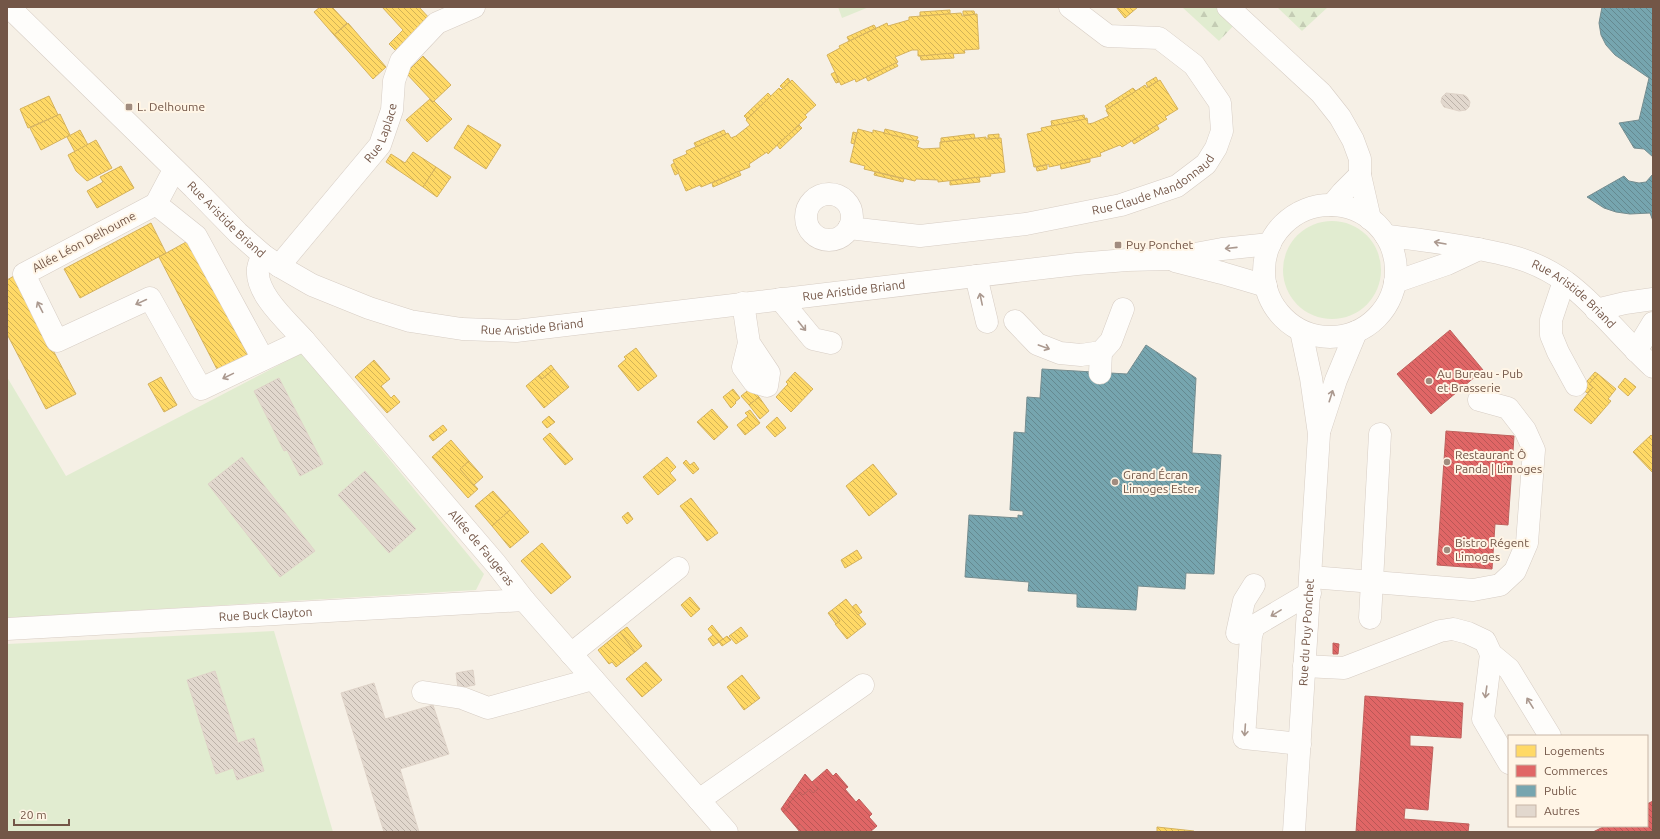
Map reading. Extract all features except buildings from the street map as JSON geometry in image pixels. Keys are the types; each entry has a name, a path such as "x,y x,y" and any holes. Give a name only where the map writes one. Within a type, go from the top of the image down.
{"street":[{"name":"Rue Aristide Briand","path":"9,7 238,233 271,260 312,285 369,308 410,321 462,329 516,331 1077,264 1127,260 1168,260 1222,249 1270,244"},
{"name":"Rue Laplace","path":"271,260 380,145 392,110 394,81 401,61 437,23 474,7"},
{"path":"1228,7 1326,99 1340,117 1353,140 1360,159 1360,175 1370,218"},
{"name":"Rue Claude Mandonnaud","path":"849,228 920,236 1026,224 1121,205 1177,186 1206,164 1216,148 1222,131 1220,103 1194,65 1158,38 1108,36 1072,8"},
{"path":"174,170 156,204 196,236 263,359"},
{"path":"1332,205 1360,175"},
{"name":"Allée Léon Delhoume","path":"156,204 24,274 58,341 150,298 201,389 304,340"},
{"path":"1332,205 1352,209 1370,218 1386,236 1394,258 1396,270 1395,282 1388,303 1374,320 1356,332 1338,337 1332,337 1319,336 1302,331 1285,320 1273,304 1266,286 1264,265 1270,244 1280,228 1295,216 1312,208 1332,205"},
{"name":"Rue Aristide Briand","path":"1386,236 1417,239 1505,254 1532,262 1566,283 1596,310 1653,367"},
{"path":"1395,282 1447,264 1479,250"},
{"name":"Allée de Faugeras","path":"271,260 258,270 260,288 274,307 496,564 524,600 727,832"},
{"name":"Rue Aristide Briand","path":"1168,260 1222,273 1266,286"},
{"path":"976,276 987,322"},
{"path":"1566,283 1561,290 1551,320 1551,335 1558,352 1576,385"},
{"path":"780,299 812,339 831,343"},
{"path":"1596,310 1625,303 1653,299"},
{"path":"743,303 748,343"},
{"path":"1015,322 1037,344 1060,353 1081,355 1101,362 1123,309"},
{"path":"1636,351 1653,323"},
{"name":"Rue du Puy Ponchet","path":"1294,832 1319,434 1311,378 1302,331"},
{"name":"Rue du Puy Ponchet","path":"1319,434 1336,380 1356,332"},
{"path":"1300,744 1244,738 1251,636 1254,626 1310,585 1371,582 1473,590 1500,585 1514,571 1527,543 1534,450 1525,430 1508,408 1479,400"},
{"path":"1370,618 1380,434"},
{"path":"571,654 678,568"},
{"path":"1237,633 1244,601 1254,585"},
{"name":"Rue Buck Clayton","path":"7,628 524,600"},
{"path":"1304,666 1344,668 1440,631 1453,629 1468,633 1485,641 1491,654 1509,669 1549,735"},
{"path":"1491,654 1482,719 1508,761"},
{"path":"423,692 462,698 488,708 593,678"},
{"path":"699,800 863,685"}],"green space":[{"path":"838,7 869,7 842,18"},
{"path":"1182,7 1220,7 1236,23 1219,41"},
{"path":"1277,7 1328,7 1302,31"},
{"path":"1332,221 1351,224 1367,235 1378,251 1381,270 1378,289 1367,305 1351,316 1332,319 1313,316 1297,305 1286,289 1283,270 1286,251 1297,235 1313,224"},
{"path":"302,353 484,574 476,590 7,618 7,377 66,476"},
{"path":"274,631 333,832 7,832 7,644"}],"place":[{"name":"L. Delhoume","path":"129,107"},
{"name":"Puy Ponchet","path":"1118,245"},
{"name":"Au Bureau - Pub et Brasserie","path":"1429,381"},
{"name":"Restaurant Ô Panda | Limoges","path":"1447,462"},
{"name":"Grand Écran Limoges Ester","path":"1115,482"},
{"name":"Bistro Régent Limoges","path":"1447,550"}]}
